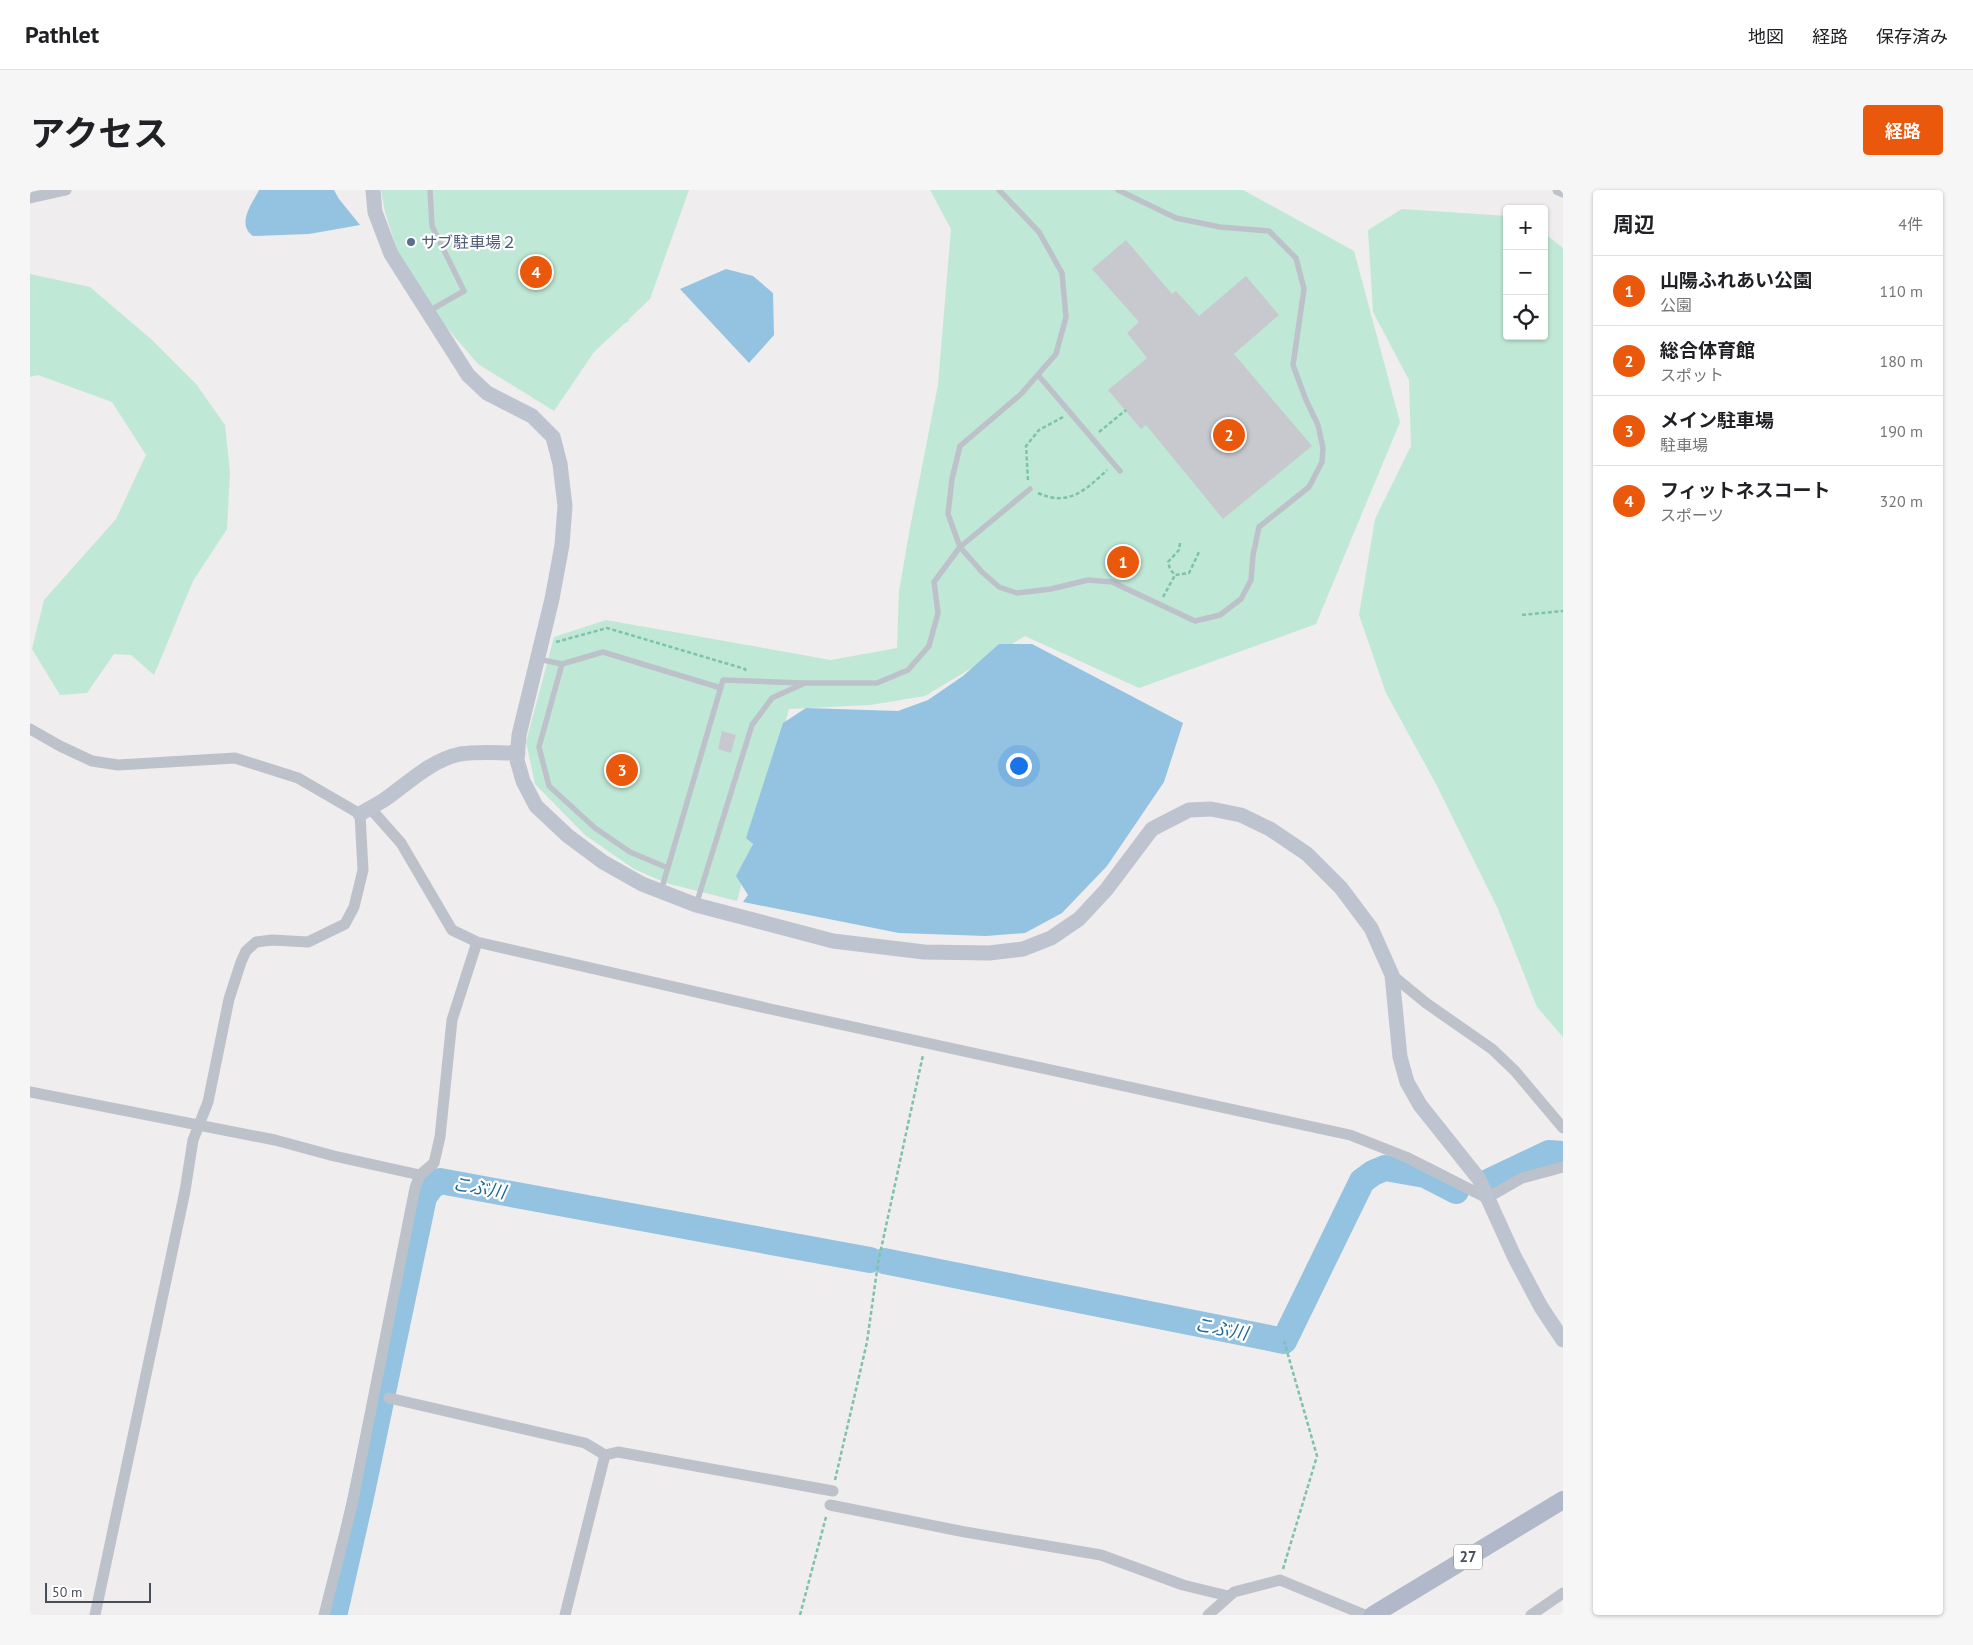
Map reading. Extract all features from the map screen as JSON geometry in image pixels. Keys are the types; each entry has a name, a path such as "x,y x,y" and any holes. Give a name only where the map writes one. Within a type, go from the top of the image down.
{"main road":[{"name":"27","path":"1373,1615 1563,1500"}],"street":[{"path":"30,198 66,190"},
{"path":"372,190 375,212 391,254 468,375 487,393 532,416 553,437 560,464 564,516 562,545 552,599 519,735 517,760 522,781 536,806 568,836 604,862 642,884 696,905 833,941 924,952 989,953 1023,949 1051,938 1079,920 1106,890 1152,829 1189,810 1211,809 1241,815 1270,829 1307,854 1342,888 1371,928 1392,975 1400,1057 1407,1082 1420,1105 1479,1179 1486,1198 1541,1306 1563,1340"},
{"path":"1558,190 1563,192"},
{"path":"30,728 60,746 92,761 118,765 235,758 298,778 365,811 401,843 452,930 477,942 926,1043 1200,1101 1350,1136 1406,1157 1486,1198"},
{"path":"365,811 442,760 486,752 518,753"},
{"path":"96,1615 181,1211 193,1140 208,1102 229,999 241,962 246,951 256,942 272,940 308,942 345,924 354,907 363,870 365,811"},
{"path":"324,1615 352,1505 413,1198 420,1174 434,1163 440,1137 452,1020 477,942"},
{"path":"1392,975 1426,1003 1492,1050 1515,1071 1563,1128"},
{"path":"30,1092 200,1124 274,1140 334,1156 420,1174"},
{"path":"1486,1198 1522,1178 1563,1168"},
{"path":"389,1398 585,1443 605,1455 618,1452 833,1491"},
{"path":"565,1615 605,1455"},
{"path":"830,1504 965,1532 1101,1555 1183,1585 1228,1596"},
{"path":"1208,1615 1234,1592 1280,1580 1365,1615"},
{"path":"1531,1615 1563,1593"}],"lane":[{"path":"427,312 464,291 432,226 430,190"},
{"path":"999,190 1039,232 1062,273 1066,317 1056,354 1021,394 960,446 952,479 948,514 960,547 982,572 999,587 1017,593 1051,590 1088,580 1112,582 1195,621 1220,615 1241,598 1251,580 1253,555 1259,527 1309,488 1322,462 1323,448 1318,425 1306,400 1294,365 1304,289 1296,258 1269,231 1220,227 1176,218 1118,190"},
{"path":"1038,375 1120,471"},
{"path":"661,891 724,680 877,683 908,670 929,646 938,613 934,582 960,547 1030,489"},
{"path":"538,659 562,664 603,652 721,688"},
{"path":"562,664 539,747 549,786 595,828 630,852 668,868"},
{"path":"696,905 752,725 772,698 805,683"}],"path":[{"path":"1092,438 1126,410"},
{"path":"1070,412 1056,422 1039,430 1026,446 1026,474 1030,489 1042,495 1068,498 1090,486 1114,464"},
{"path":"1175,575 1168,562 1178,550 1180,543"},
{"path":"1175,575 1189,573 1199,552"},
{"path":"1162,599 1175,575"},
{"path":"1522,615 1563,611"},
{"path":"542,640 553,643 607,628 745,669 750,681"},
{"path":"833,1491 866,1342 878,1263 926,1043"},
{"path":"1280,1580 1317,1456 1284,1341"},
{"path":"800,1615 830,1504"}],"green space":[{"path":"381,190 689,190 650,299 629,321 594,352 554,411 478,364 441,321 401,261 385,212"},
{"path":"930,190 1243,190 1354,251 1400,422 1316,624 1139,688 1025,636 925,696 870,705 789,709 737,901 666,883 634,869 585,835 535,784 526,742 554,637 606,620 831,660 897,648 899,591 938,385 951,229"},
{"path":"1402,209 1503,216 1503,340 1548,340 1548,236 1563,248 1563,1037 1537,1007 1498,909 1436,784 1386,693 1359,615 1375,519 1411,446 1409,380 1373,312 1368,230"},
{"path":"30,274 90,287 152,340 196,384 225,425 230,472 227,529 193,581 154,675 131,655 114,654 87,693 60,695 32,649 44,600 116,519 146,455 112,402 38,375 30,377"}],"water":[{"path":"259,190 334,190 360,225 309,234 253,236 248,231 246,220"},
{"path":"726,269 753,276 773,293 774,335 749,363 680,289"},
{"path":"999,644 1032,644 1183,723 1164,782 1107,866 1062,913 1025,933 986,936 899,933 743,902 748,895 736,876 753,844 746,838 783,723 806,708 898,711 928,700 963,676"}],"building":[{"path":"1126,240 1172,294 1176,291 1199,316 1246,276 1279,315 1234,354 1312,446 1223,519 1146,425 1141,429 1108,390 1147,358 1127,333 1139,322 1092,269"},
{"path":"722,731 736,735 731,753 718,749"}],"waterway":[{"name":"こぶ川","path":"1490,1181 1549,1153 1563,1154"},
{"name":"こぶ川","path":"884,1261 1284,1341 1362,1181 1373,1173 1385,1168 1425,1175 1456,1191"},
{"name":"こぶ川","path":"335,1612 424,1197 431,1187 440,1181 870,1260"}],"place":[{"name":"サブ駐車場２","path":"411,242"},
{"name":"フィットネスコート","path":"536,272"},
{"name":"総合体育館","path":"1229,435"},
{"name":"山陽ふれあい公園","path":"1123,562"},
{"name":"メイン駐車場","path":"622,770"}]}
